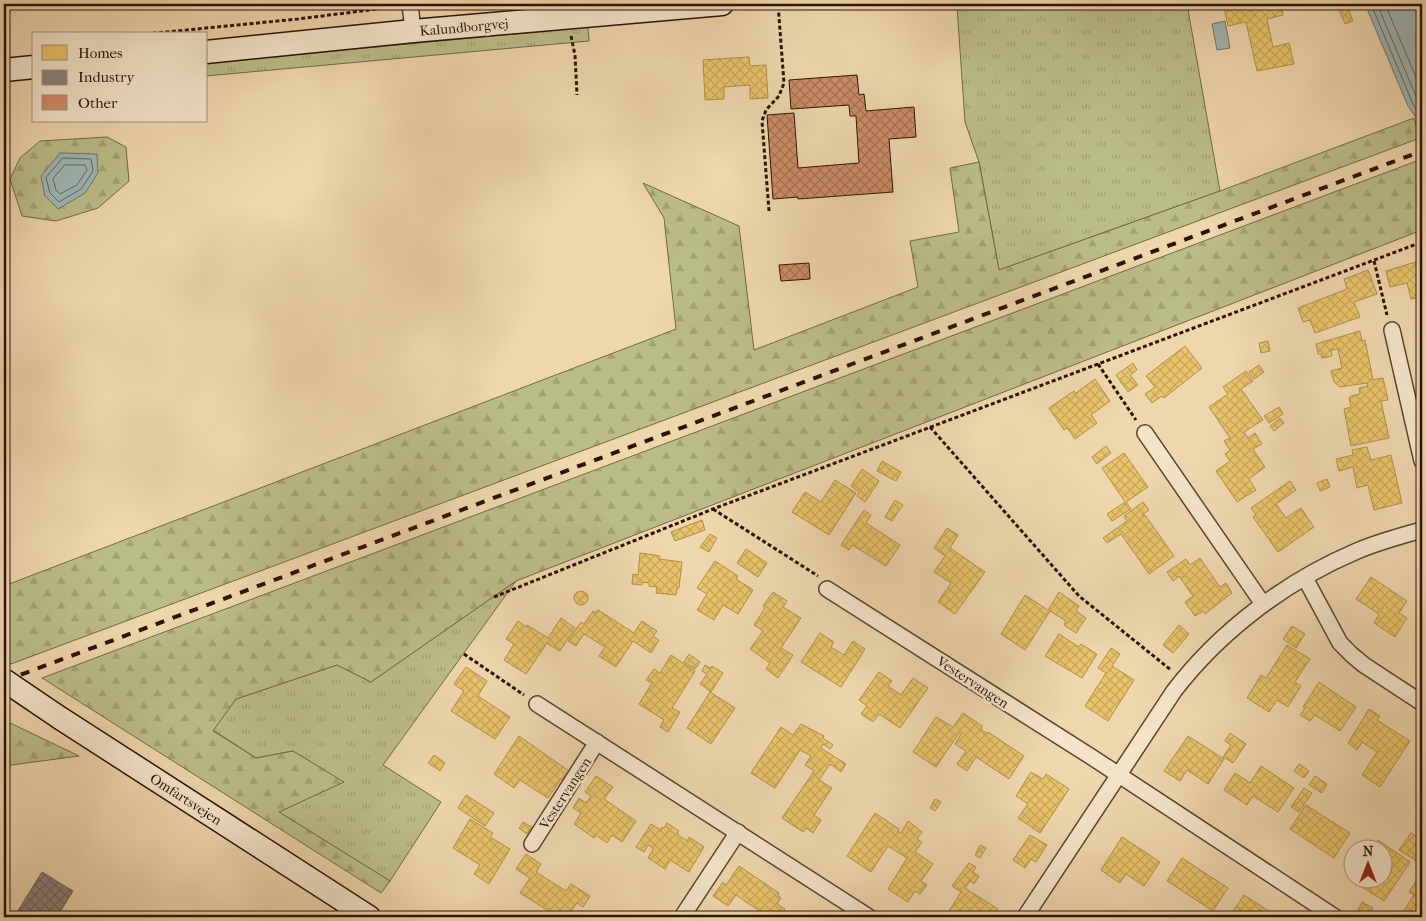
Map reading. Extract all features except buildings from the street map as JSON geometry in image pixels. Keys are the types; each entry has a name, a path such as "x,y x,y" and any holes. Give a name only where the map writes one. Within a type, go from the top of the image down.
{"street":[{"path":"411,4 412,31"},
{"name":"Kalundborgvej","path":"208,52 412,31 722,4"},
{"path":"4,70 32,67"},
{"path":"1392,330 1422,461"},
{"path":"1145,433 1263,604"},
{"path":"1025,917 1183,680 1215,645 1263,604 1336,560 1358,550 1422,530"},
{"path":"1305,578 1340,643 1367,667 1422,702"},
{"name":"Vestervangen","path":"827,589 1118,775 1335,917"},
{"name":"Omfartsvejen","path":"4,680 369,917"},
{"name":"Vestervangen","path":"537,704 738,832 864,916"},
{"name":"Vestervangen","path":"532,844 597,742"},
{"path":"682,917 738,832"}],"path":[{"path":"166,32 298,19 411,4"},
{"path":"769,211 762,121 766,110 779,96 784,83 778,4"},
{"path":"568,18 575,55 577,95"},
{"path":"494,597 713,509 1422,242"},
{"path":"1374,261 1392,330"},
{"path":"1098,364 1145,433"},
{"path":"930,427 1079,596 1183,680"},
{"path":"713,509 819,576 827,589"},
{"path":"464,654 537,704"}],"green space":[{"path":"985,4 1187,4 1220,191 999,270 979,162 965,122 957,7"},
{"path":"588,27 589,41 208,76 208,63"},
{"path":"1414,118 1420,138 11,664 4,659 4,586 676,329 664,218 643,183 739,226 754,350 918,287 910,241 959,232 950,168 979,162 999,270 1220,191"},
{"path":"107,137 126,147 129,181 98,208 56,221 22,216 10,179 20,158 40,141"},
{"path":"1422,159 1422,230 516,581 371,682 337,665 236,699 213,731 256,758 293,751 344,782 279,812 390,881 381,893 42,678"},
{"path":"516,581 383,765 441,802 390,881 279,812 343,782 293,751 256,758 213,730 236,699 337,665 371,682"},
{"path":"4,720 79,756 4,766"}],"water":[{"path":"1365,4 1422,4 1422,126 1408,106"},
{"path":"1225,21 1230,48 1217,50 1212,24"},
{"path":"60,153 97,154 98,173 85,193 58,209 45,196 41,176"}],"railway":[{"path":"4,681 1422,151"}]}
